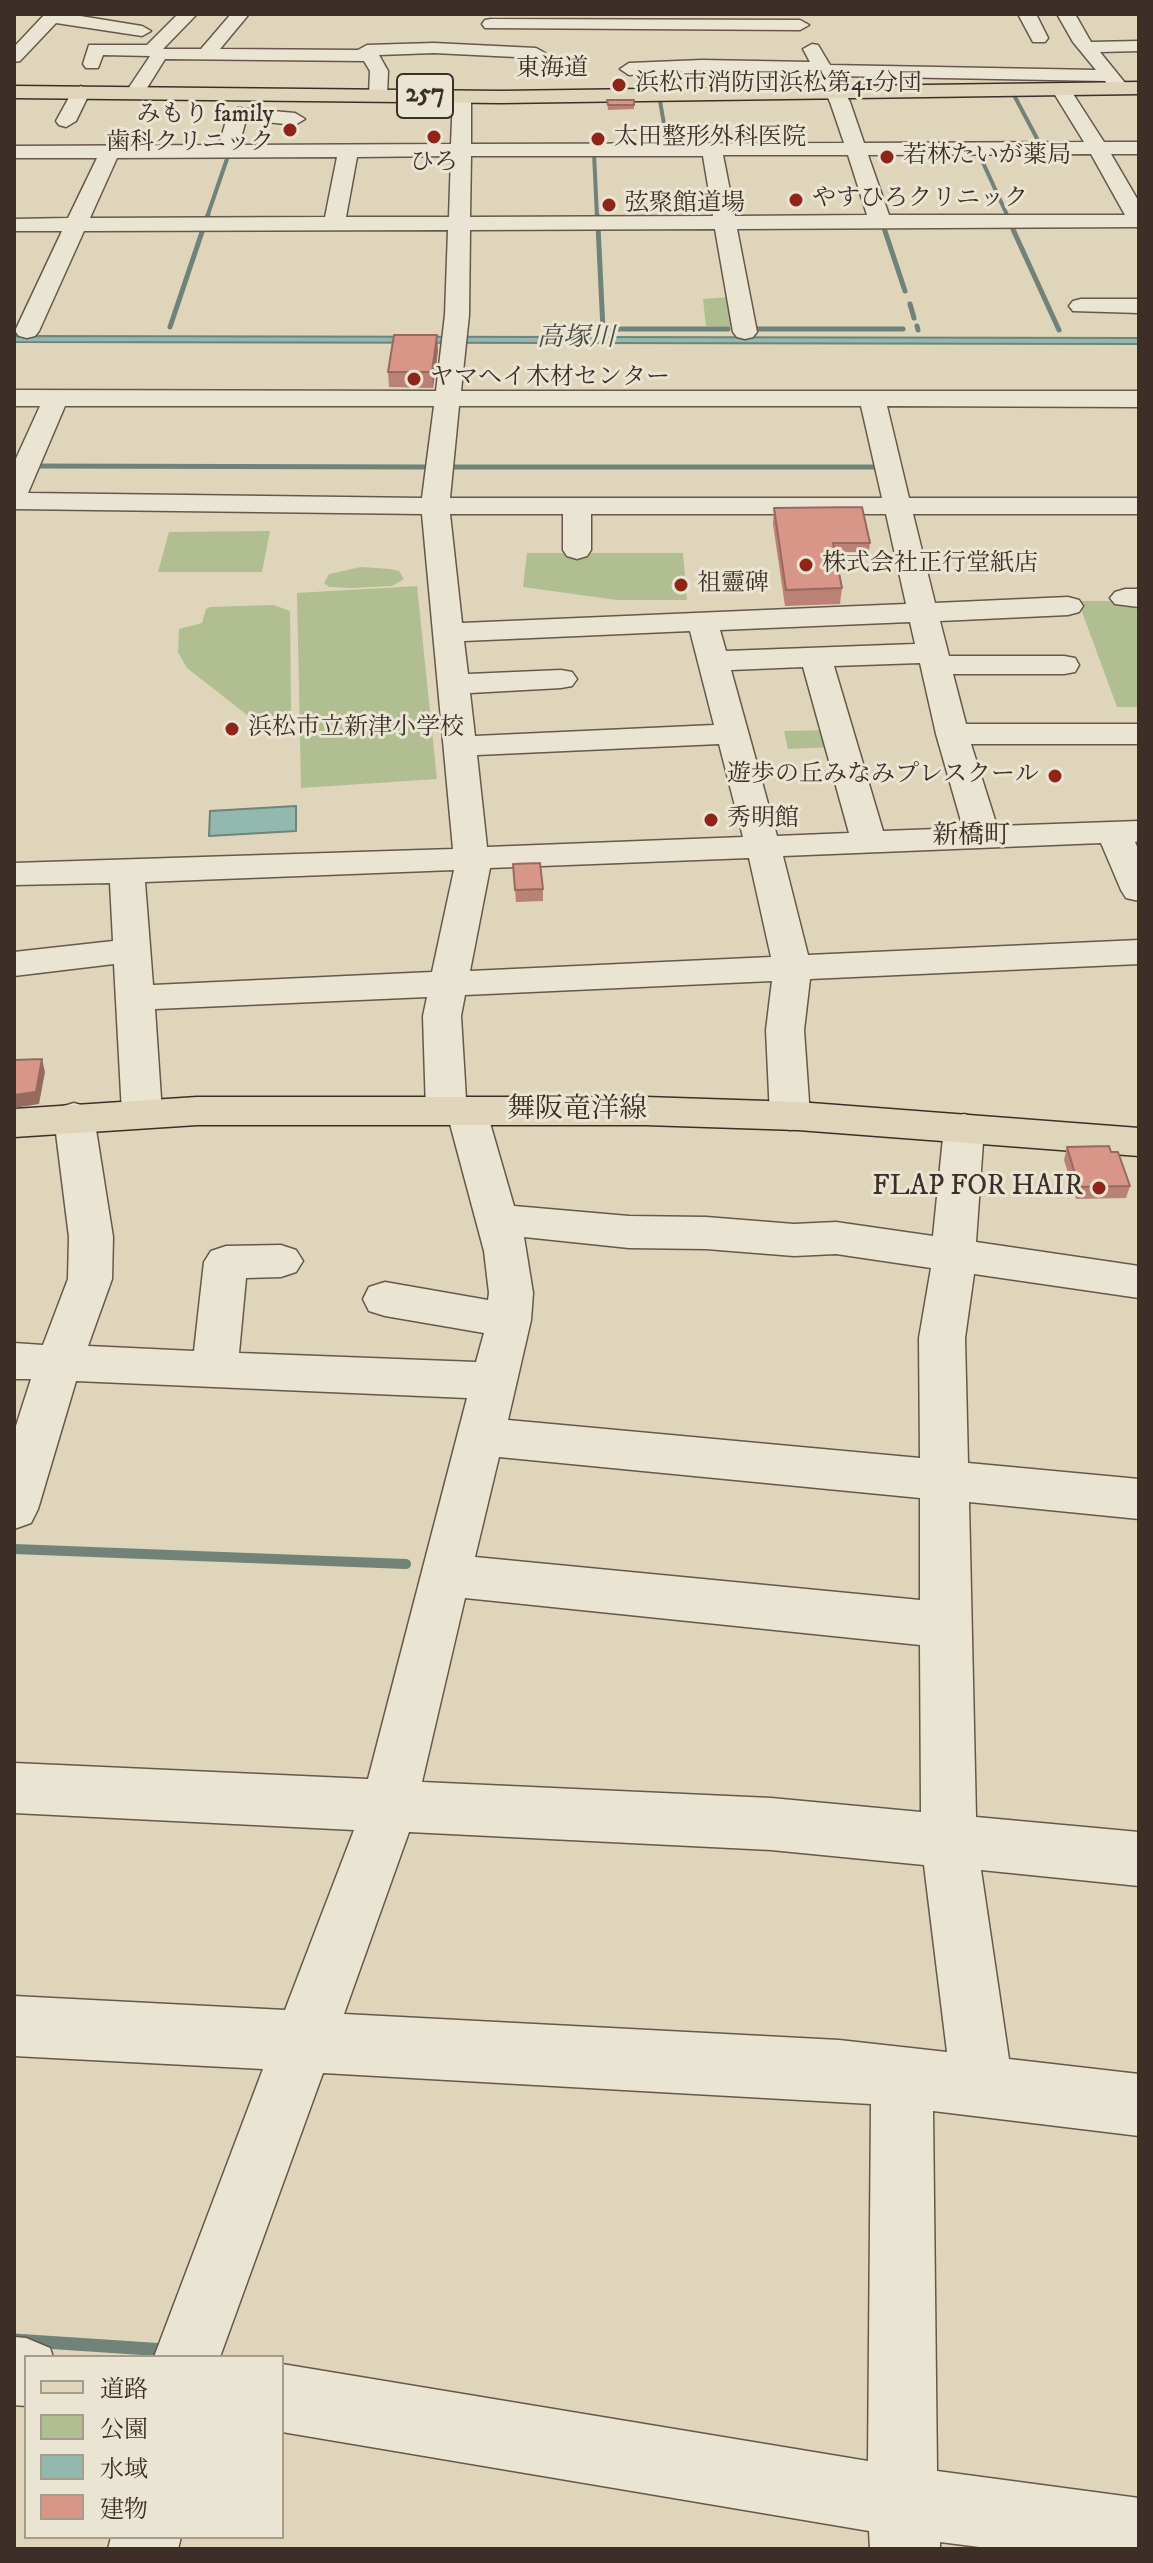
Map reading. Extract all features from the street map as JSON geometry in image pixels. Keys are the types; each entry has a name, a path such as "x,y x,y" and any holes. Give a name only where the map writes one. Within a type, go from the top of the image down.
{"main road":[{"name":"東海道","path":"14,92 643,96 1061,90 1123,84"},
{"name":"舞阪竜洋線","path":"14,1123 142,1113 658,1111 790,1116 1139,1142"}],"street":[{"path":"135,92 156,52 188,14"},
{"path":"205,55 240,14"},
{"path":"1027,14 1039,38"},
{"path":"1066,14 1090,52 1123,84"},
{"path":"14,57 54,15 169,33"},
{"path":"481,51 492,19 597,26 693,19 799,23"},
{"path":"784,66 782,37 799,23"},
{"path":"799,23 837,94 880,222"},
{"path":"358,33 481,51 559,53"},
{"path":"378,95 379,71 367,50 398,41"},
{"path":"1090,52 1139,46"},
{"path":"92,64 95,49 205,55 368,56"},
{"path":"1090,52 1139,56"},
{"path":"643,96 623,64 784,66 1123,84"},
{"path":"14,225 332,230 459,223 1139,220 1061,90"},
{"path":"66,121 81,92"},
{"path":"188,2355 383,1827 509,1320 508,1267 498,1223 470,1123 458,1111 441,1033 472,858 435,506 454,340 459,223 467,197 461,150 462,97"},
{"path":"227,151 238,114 295,119"},
{"path":"15,154 1139,148"},
{"path":"712,150 745,332"},
{"path":"332,230 348,151"},
{"path":"27,331 110,152"},
{"path":"1081,306 1139,306"},
{"path":"14,398 56,398 228,411 291,411 447,399 674,410 872,399 1139,399"},
{"path":"14,493 21,462 56,398"},
{"path":"872,399 952,734 983,837"},
{"path":"14,501 435,506 1139,506"},
{"path":"577,506 577,550"},
{"path":"448,633 698,612 922,612 1068,606"},
{"path":"698,612 763,846 792,968 785,1030 790,1116"},
{"path":"713,661 816,657 1064,665"},
{"path":"816,657 869,842"},
{"path":"454,684 561,679"},
{"path":"461,746 733,734"},
{"path":"952,734 1139,734"},
{"path":"14,874 1126,831 1139,890"},
{"path":"127,872 142,1113"},
{"path":"14,964 131,950"},
{"path":"135,998 1139,952"},
{"path":"14,1509 59,1362 84,1301 93,1257 74,1117"},
{"path":"964,1128 950,1294 942,1327 949,1839 982,2086"},
{"path":"498,1223 515,1221 629,1232 706,1233 794,1240 836,1238 1139,1282"},
{"path":"215,1369 226,1262 281,1261"},
{"path":"385,1299 509,1320"},
{"path":"14,1361 494,1381"},
{"path":"481,1436 1139,1499"},
{"path":"446,1575 946,1625"},
{"path":"14,1788 785,1825 1139,1859"},
{"path":"14,2026 776,2066 902,2077 1139,2105"},
{"path":"902,2077 902,2459 905,2526"},
{"path":"284,2398 905,2526 1139,2533"}],"green space":[{"path":"728,297 732,327 706,326 703,299"},
{"path":"270,531 262,572 158,572 169,532"},
{"path":"527,553 683,553 687,600 617,600 523,587"},
{"path":"361,567 399,571 404,579 392,586 351,588 329,587 324,583 329,574"},
{"path":"417,586 437,779 301,788 297,593"},
{"path":"1078,601 1139,601 1139,707 1117,707"},
{"path":"274,605 290,611 291,711 288,718 276,722 251,718 187,668 178,652 179,629 202,623 206,609 210,607"},
{"path":"828,730 833,747 788,749 784,731"}],"water":[{"name":"高塚川","path":"14,336 1139,338 1139,344 14,342"},
{"path":"296,806 296,831 209,836 210,811"}],"building":[{"path":"607,100 634,100 634,105 608,105"},
{"path":"394,335 437,335 432,372 388,372"},
{"path":"862,507 870,543 833,543 842,588 786,590 774,508"},
{"path":"540,863 543,889 515,890 513,864"},
{"path":"42,1059 36,1092 14,1095 14,1060"},
{"path":"1109,1146 1111,1152 1118,1152 1130,1186 1079,1187 1067,1147"}],"waterway":[{"path":"1015,97 1041,146"},
{"path":"660,101 668,147"},
{"path":"594,153 597,217"},
{"path":"979,154 1008,217"},
{"path":"207,217 228,156"},
{"path":"206,221 208,215"},
{"path":"1011,225 1059,330"},
{"name":"高塚川","path":"598,226 603,329 728,329"},
{"path":"884,228 905,291"},
{"path":"170,327 203,229"},
{"path":"910,304 914,318"},
{"path":"917,326 918,330"},
{"path":"755,329 903,329"},
{"path":"32,466 427,467"},
{"path":"447,467 883,467"},
{"path":"14,1549 406,1564"},
{"path":"14,2340 165,2350"}],"place":[{"name":"浜松市消防団浜松第41分団","path":"619,85"},
{"name":"みもり family 歯科クリニック","path":"290,130"},
{"name":"ひろ","path":"434,137"},
{"name":"太田整形外科医院","path":"598,139"},
{"name":"若林たいが薬局","path":"887,157"},
{"name":"やすひろクリニック","path":"796,200"},
{"name":"弦聚館道場","path":"609,205"},
{"name":"ヤマヘイ木材センター","path":"414,379"},
{"name":"株式会社正行堂紙店","path":"806,565"},
{"name":"祖靈碑","path":"681,585"},
{"name":"浜松市立新津小学校","path":"232,729"},
{"name":"遊歩の丘みなみプレスクール","path":"1055,776"},
{"name":"秀明館","path":"711,820"},
{"name":"FLAP FOR HAIR","path":"1099,1188"}],"district":[{"name":"新橋町","path":"971,838"}]}
